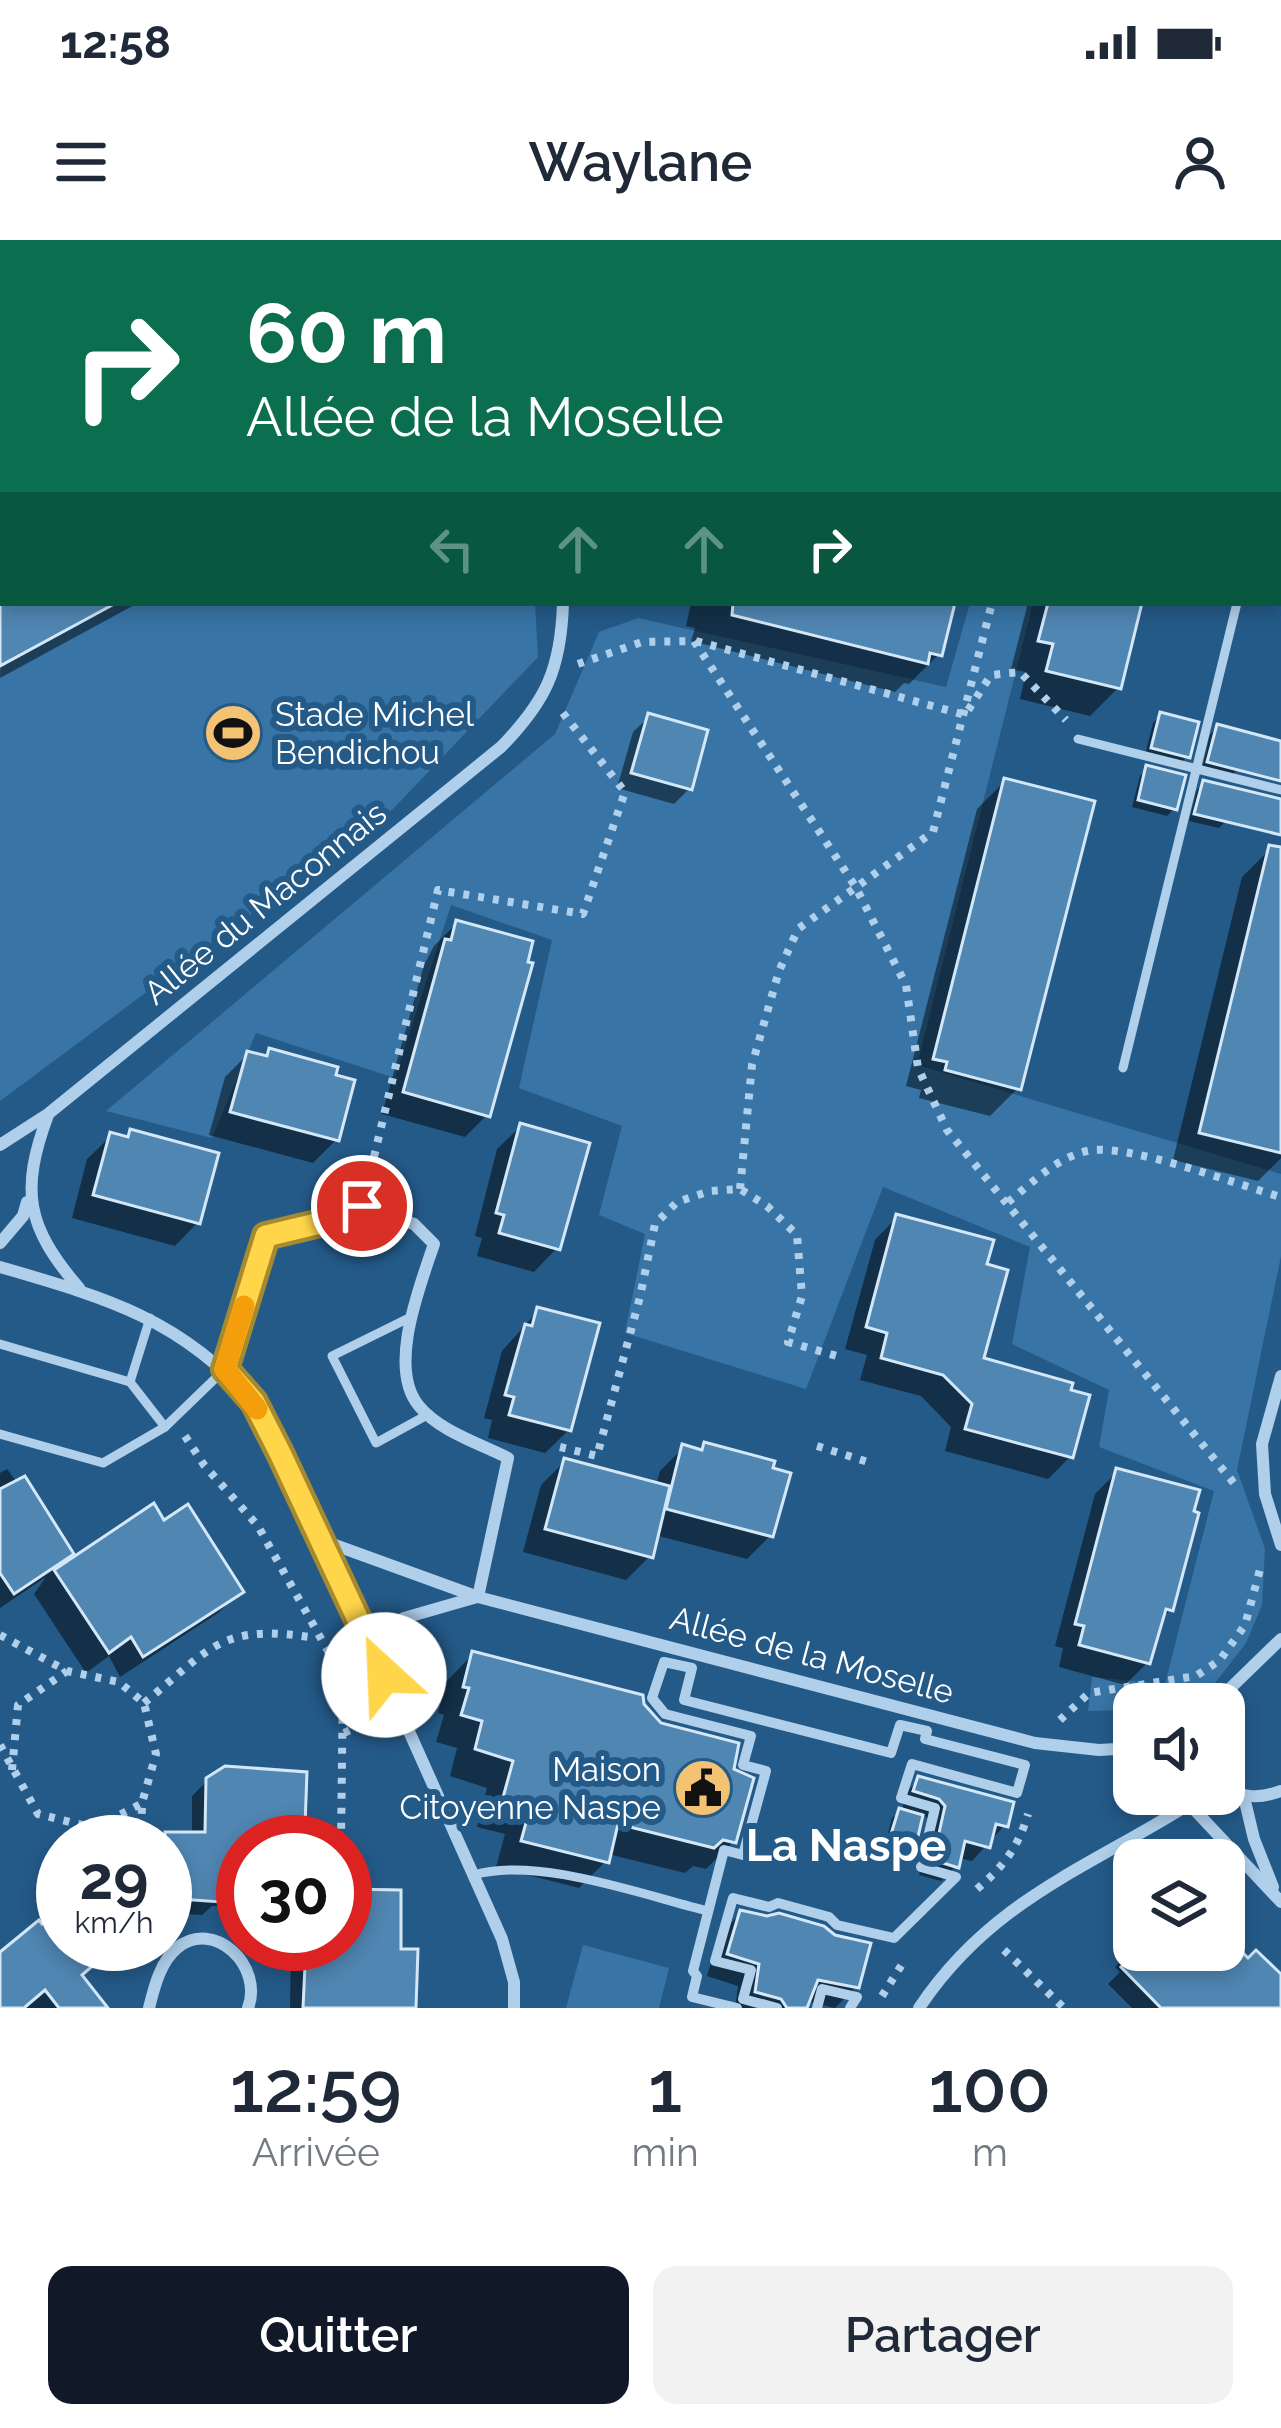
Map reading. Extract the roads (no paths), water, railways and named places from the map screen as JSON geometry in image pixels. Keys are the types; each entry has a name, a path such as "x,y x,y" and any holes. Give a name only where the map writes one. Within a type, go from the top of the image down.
{"street":[{"name":"Allée du Maconnais","path":"0,1145 48,1114 500,747 547,692 563,606"},
{"path":"0,1243 23,1216 36,1147 48,1114"},
{"path":"29,1195 41,1236 81,1290"},
{"path":"225,1369 266,1236 362,1206 414,1224 434,1244 411,1317 404,1376 419,1406 429,1414 508,1459 478,1597 404,1618 369,1642"},
{"path":"0,1267 81,1290 150,1318 189,1340 225,1369 254,1402 369,1642 502,1939 514,1982 514,2008"},
{"path":"1281,1376 1262,1444 1265,1494 1281,1545"},
{"name":"Allée de la Moselle","path":"321,1540 478,1597 1035,1743 1113,1749"},
{"path":"1236,1683 1281,1640"},
{"path":"736,2008 692,1996 697,1976 693,1971 724,1850 743,1855 766,1771 743,1765 751,1736 665,1714 652,1697 664,1662 692,1668 684,1700 891,1753 900,1725 927,1731 926,1739 1025,1765 1017,1793 912,1764 901,1798 935,1808 921,1867 956,1877 893,1938 837,1924 830,1917 733,1898 716,1961 751,1970 743,1999 777,2008"},
{"path":"1245,1797 1281,1791"},
{"path":"1245,1801 1263,1866 1280,1901"},
{"path":"919,2008 985,1931 1018,1904 1171,1815"},
{"path":"1200,1815 1280,1901"},
{"path":"149,2008 163,1967 176,1949 192,1940 212,1940 244,1961 252,1979 248,2008"},
{"path":"817,2008 822,1989 857,1997 850,2008"}],"lane":[{"path":"1123,1068 1236,606"},
{"path":"1078,739 1281,790"},
{"path":"411,1317 332,1356 376,1443 429,1414"},
{"path":"130,1382 150,1318"},
{"path":"0,1344 130,1382 169,1423"},
{"path":"0,1434 103,1463 169,1423 225,1369"},
{"path":"474,1875 493,1869 531,1868 708,1911"}],"place":[{"name":"Stade Michel Bendichou","path":"233,733"},
{"name":"Maison Citoyenne Naspe","path":"703,1788"}],"district":[{"name":"La Naspe","path":"846,1845"}]}
